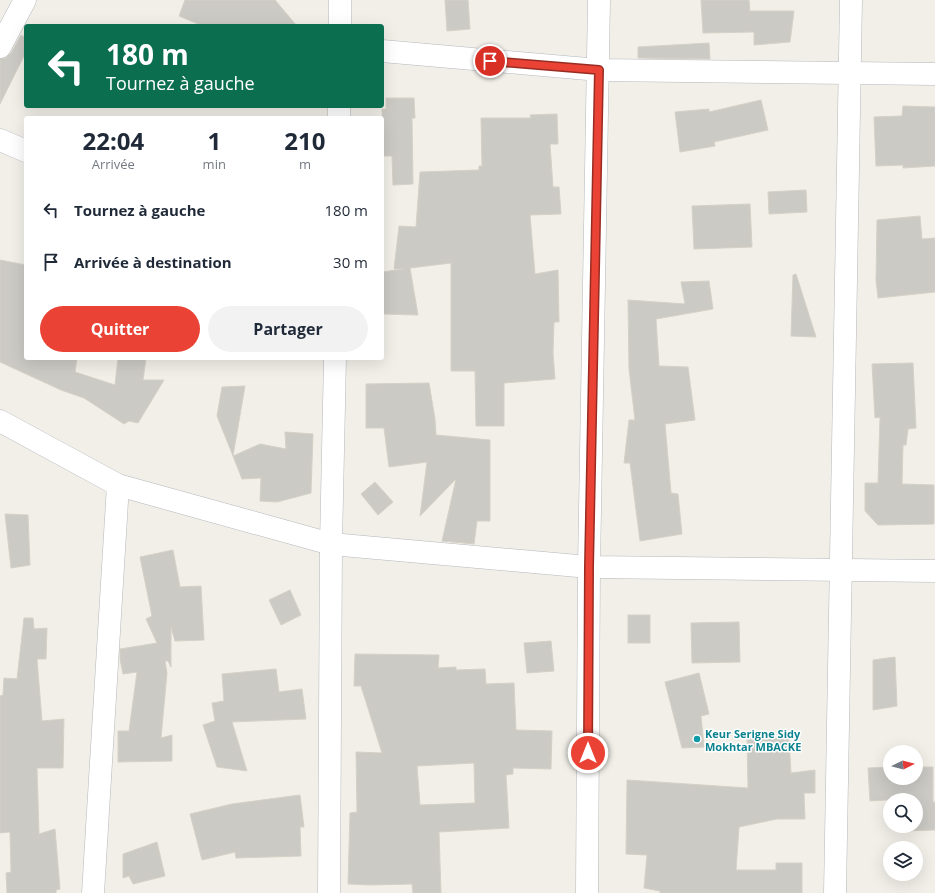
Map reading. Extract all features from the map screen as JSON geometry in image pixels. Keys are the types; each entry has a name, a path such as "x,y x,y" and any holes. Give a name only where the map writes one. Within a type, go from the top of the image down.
{"street":[{"path":"0,46 25,0"},
{"path":"340,0 340,24"},
{"path":"587,893 589,567 599,70 599,0"},
{"path":"835,893 851,0"},
{"path":"384,51 599,70 935,74"},
{"path":"0,140 24,150"},
{"path":"329,893 331,544 335,360"},
{"path":"0,422 118,484 331,544 589,567 935,571"},
{"path":"93,893 118,484"}],"building":[{"path":"185,0 275,0 295,24 198,24 179,16"},
{"path":"445,0 468,0 470,29 447,31"},
{"path":"701,0 749,0 750,11 794,11 790,42 754,45 754,32 703,33"},
{"path":"21,35 24,37 24,56 0,104 0,59 6,58 11,53"},
{"path":"709,43 710,59 638,58 638,47"},
{"path":"386,98 414,98 415,118 412,118 413,184 393,185 392,156 384,156 384,116 382,116 382,109 386,109"},
{"path":"761,100 768,130 714,142 715,146 680,152 675,112 709,109 709,112"},
{"path":"903,106 935,107 935,166 903,168 903,165 876,166 874,117 902,116"},
{"path":"557,114 558,144 550,144 553,187 559,187 561,214 530,215 535,274 558,270 559,322 554,322 553,353 555,379 504,383 504,426 476,426 475,371 451,371 451,263 410,268 418,315 384,314 384,272 403,269 394,269 399,226 416,227 420,172 479,170 479,166 482,166 481,118 531,118 530,115"},
{"path":"806,190 807,212 769,214 768,192"},
{"path":"750,204 752,247 694,249 692,206"},
{"path":"920,216 922,239 935,238 935,292 878,298 876,280 877,220"},
{"path":"0,260 24,265 24,360 77,360 75,372 115,385 118,360 146,360 143,380 164,380 138,423 129,421 124,424 84,398 61,390 0,362"},
{"path":"796,274 816,337 791,336 793,275"},
{"path":"709,281 713,309 656,319 659,366 688,367 695,420 665,424 671,493 678,494 682,534 640,541 630,463 624,463 629,420 635,420 629,369 628,300 685,304 681,282"},
{"path":"913,363 916,428 908,429 906,445 903,445 902,484 934,485 934,524 878,525 865,511 865,483 878,483 880,417 875,418 872,364"},
{"path":"429,383 436,435 490,440 490,521 477,521 474,544 442,541 456,479 420,516 427,462 389,467 384,428 366,428 366,384"},
{"path":"245,386 233,456 217,416 222,387"},
{"path":"285,432 313,434 311,493 277,502 260,501 261,478 242,479 233,456 260,444 286,449"},
{"path":"375,482 393,502 378,515 361,494"},
{"path":"5,514 28,515 30,565 11,568"},
{"path":"173,550 180,587 201,586 204,640 175,641 171,627 171,667 168,661 165,661 167,673 161,738 172,735 172,761 118,762 118,731 129,731 137,672 123,674 120,649 157,643 146,619 152,616 140,557"},
{"path":"290,590 301,615 281,625 269,600"},
{"path":"628,615 650,615 650,643 628,643"},
{"path":"24,618 33,618 34,629 47,628 46,659 37,659 42,721 64,719 63,768 37,768 39,834 55,829 60,889 56,890 56,893 7,893 6,873 11,872 10,832 0,833 0,696 3,695 4,678 17,679"},
{"path":"739,622 740,662 692,663 691,623"},
{"path":"551,641 554,671 527,673 524,643"},
{"path":"355,654 439,655 438,668 456,667 456,670 485,669 486,684 514,683 516,730 552,731 551,769 513,768 513,774 506,775 509,828 439,832 441,893 413,893 412,884 348,884 350,813 357,812 356,752 382,753 361,686 354,686","holes":["474,763 475,803 420,805 417,766"]},
{"path":"895,657 897,706 873,710 873,660"},
{"path":"276,669 279,692 302,689 306,719 232,722 247,771 217,767 203,725 215,721 212,703 224,701 222,674"},
{"path":"699,673 709,714 701,716 704,747 682,748 665,682"},
{"path":"747,736 789,739 791,773 815,770 815,793 804,793 805,819 777,819 739,827 736,870 776,870 776,863 802,863 802,893 660,893 660,891 644,888 647,855 626,854 627,780 748,788"},
{"path":"883,767 883,785 923,785 923,767 933,767 935,830 923,830 923,793 883,793 883,800 870,801 868,768"},
{"path":"300,795 304,827 300,827 301,856 236,858 235,852 202,860 190,814 232,804"},
{"path":"157,842 165,876 133,884 129,876 123,878 123,854"}],"place":[{"name":"Keur Serigne Sidy Mokhtar MBACKE","path":"697,739"}],"route":[{"path":"490,61 599,70 589,567 588,753"}]}
